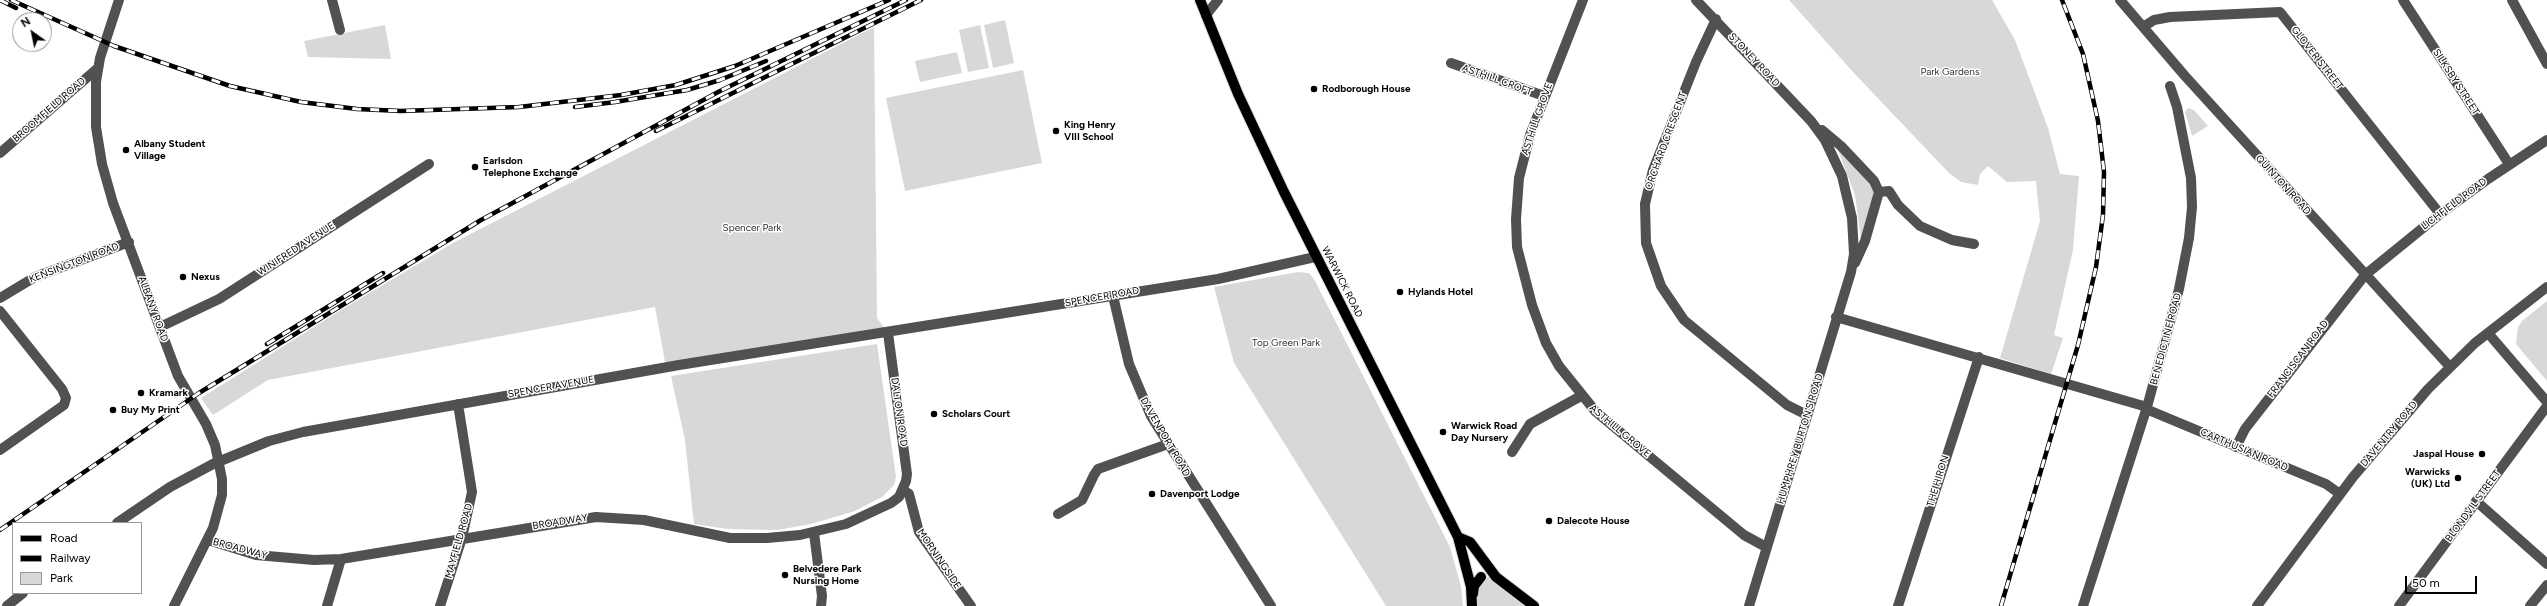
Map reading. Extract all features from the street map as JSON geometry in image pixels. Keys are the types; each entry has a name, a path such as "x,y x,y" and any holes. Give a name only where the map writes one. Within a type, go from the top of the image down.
{"main road":[{"name":"WARWICK ROAD","path":"1200,0 1238,94 1315,257 1458,537 1472,606"},
{"path":"1458,537 1470,542 1496,577 1534,606"},
{"path":"1466,571 1475,577 1496,577"},
{"path":"1472,606 1474,586 1481,577"}],"street":[{"name":"ALBANY ROAD","path":"119,0 98,68 95,109 98,144 107,184 160,327 183,386 210,432 220,461 222,495 213,528 174,606"},
{"path":"332,0 340,30"},
{"path":"1206,15 1218,0"},
{"name":"ASTHILL GROVE","path":"1583,0 1544,96 1525,150 1519,178 1516,212 1517,247 1524,280 1542,335 1559,366 1581,396 1604,420 1744,535 1766,547"},
{"name":"STONEY ROAD","path":"1696,0 1716,19 1811,121 1874,180 1879,192"},
{"name":"QUINTON ROAD","path":"2120,0 2185,76 2450,367"},
{"name":"SILKSBY STREET","path":"2403,0 2509,164"},
{"path":"2512,0 2547,64"},
{"name":"GLOVER STREET","path":"2143,27 2154,20 2170,17 2280,12 2440,214"},
{"name":"ORCHARD CRESCENT","path":"1716,19 1696,62 1653,170 1645,204 1646,243 1661,286 1684,320 1787,406 1807,415"},
{"name":"ASTHILL CROFT","path":"1451,63 1544,96"},
{"name":"BROOMFIELD ROAD","path":"0,153 98,68"},
{"name":"BENEDICTINE ROAD","path":"2083,606 2146,408 2179,289 2192,207 2190,168 2177,107 2170,86"},
{"name":"STONEY ROAD","path":"1811,121 1834,156 1842,176 1850,205"},
{"name":"LICHFIELD ROAD","path":"2365,275 2440,214 2509,164 2547,140"},
{"name":"WINIFRED AVENUE","path":"160,327 219,299 429,164"},
{"path":"1879,192 1889,191 1898,205 1920,226 1952,240 1974,244"},
{"name":"HUMPHREY BURTON'S ROAD","path":"1749,606 1836,317 1851,272 1865,241 1879,192"},
{"name":"HUMPHREY BURTON'S ROAD","path":"1850,205 1854,241 1851,272"},
{"name":"KENSINGTON ROAD","path":"0,298 35,277 128,242"},
{"name":"SPENCER ROAD","path":"888,333 1218,279 1315,257"},
{"name":"FRANCISCAN ROAD","path":"2236,447 2245,429 2346,297 2365,275"},
{"name":"DAVENTRY ROAD","path":"2257,606 2340,494 2414,404 2450,367 2488,333 2547,287"},
{"name":"DAVENPORT ROAD","path":"1113,296 1129,364 1143,400 1168,444 1271,606"},
{"path":"0,311 62,389 66,398 64,404 0,450"},
{"path":"1836,317 1979,357 2146,408"},
{"name":"SPENCER AVENUE","path":"118,522 170,486 220,461 269,441 303,432 687,364 888,333"},
{"name":"DALTON ROAD","path":"888,333 907,474 903,490"},
{"path":"2488,333 2547,402"},
{"name":"THE HIRON","path":"1898,606 1979,357"},
{"path":"1512,452 1530,424 1581,396"},
{"name":"MAYFIELD ROAD","path":"440,606 462,538 471,502 472,482 458,404"},
{"name":"BLONDVIL STREET","path":"2399,606 2547,406"},
{"name":"CARTHUSIAN ROAD","path":"2146,408 2326,484 2340,494"},
{"path":"1058,514 1082,500 1098,469 1168,444"},
{"name":"BROADWAY","path":"208,540 270,558 341,559 596,517 644,520 730,538 767,538 814,533 846,524 882,508 898,497 903,490"},
{"name":"MORNINGSIDE","path":"903,490 909,494 919,532 971,606"},
{"path":"2476,501 2547,564"},
{"path":"814,533 822,596 821,606"},
{"path":"327,606 341,559"},
{"name":"BENEDICTINE ROAD","path":"2090,585 2091,606"},
{"path":"2530,606 2547,585"},
{"path":"7,606 22,594"}],"green space":[{"name":"Park Gardens","path":"1789,0 1992,0 2015,40 2048,128 2060,174 2079,176 2073,250 2054,335 2063,338 2051,374 2000,358 2040,221 2036,181 2007,182 1988,166 1980,174 1978,185 1961,182 1949,173 1852,71"},
{"path":"1005,20 1014,63 993,68 984,25"},
{"path":"385,25 391,59 308,57 304,41"},
{"path":"980,25 989,68 968,72 959,30"},
{"name":"Spencer Park","path":"874,27 877,318 888,333 666,367 655,307 268,380 213,415 201,398 336,313 453,243"},
{"path":"957,52 962,73 920,82 915,61"},
{"path":"1023,70 1042,163 905,191 886,98"},
{"path":"2188,108 2194,110 2208,126 2192,136 2185,112"},
{"path":"1838,150 1870,180 1875,192 1861,240 1855,195"},
{"name":"Top Green Park","path":"1298,272 1309,273 1314,279 1450,547 1461,586 1463,606 1386,606 1234,363 1214,287"},
{"path":"2547,301 2547,381 2516,344 2518,327 2522,321"},
{"path":"877,344 896,477 894,485 882,497 855,511 811,524 777,530 727,529 694,524 685,440 671,376"},
{"path":"1481,577 1490,577 1534,606 1472,606"}],"railway":[{"path":"0,0 16,8"},
{"path":"11,0 114,46 230,86 301,102 357,109 401,111 519,107 621,95 676,85 735,66 889,0"},
{"path":"0,530 199,393 481,220 720,91 906,0"},
{"path":"656,131 921,0"},
{"path":"2001,606 2078,345 2096,267 2103,215 2104,172 2098,121 2083,54 2062,0"},
{"path":"575,107 687,90 720,80 766,61"},
{"path":"267,344 383,273"}],"place":[{"name":"Rodborough House","path":"1314,89"},
{"name":"King Henry VIII School","path":"1056,131"},
{"name":"Albany Student Village","path":"126,150"},
{"name":"Earlsdon Telephone Exchange","path":"475,167"},
{"name":"Nexus","path":"183,277"},
{"name":"Hylands Hotel","path":"1400,292"},
{"name":"Kramark","path":"141,393"},
{"name":"Buy My Print","path":"113,410"},
{"name":"Scholars Court","path":"934,414"},
{"name":"Warwick Road Day Nursery","path":"1443,432"},
{"name":"Jaspal House","path":"2482,454"},
{"name":"Warwicks (UK) Ltd","path":"2458,478"},
{"name":"Davenport Lodge","path":"1152,494"},
{"name":"Dalecote House","path":"1549,521"},
{"name":"Belvedere Park Nursing Home","path":"785,575"}]}
